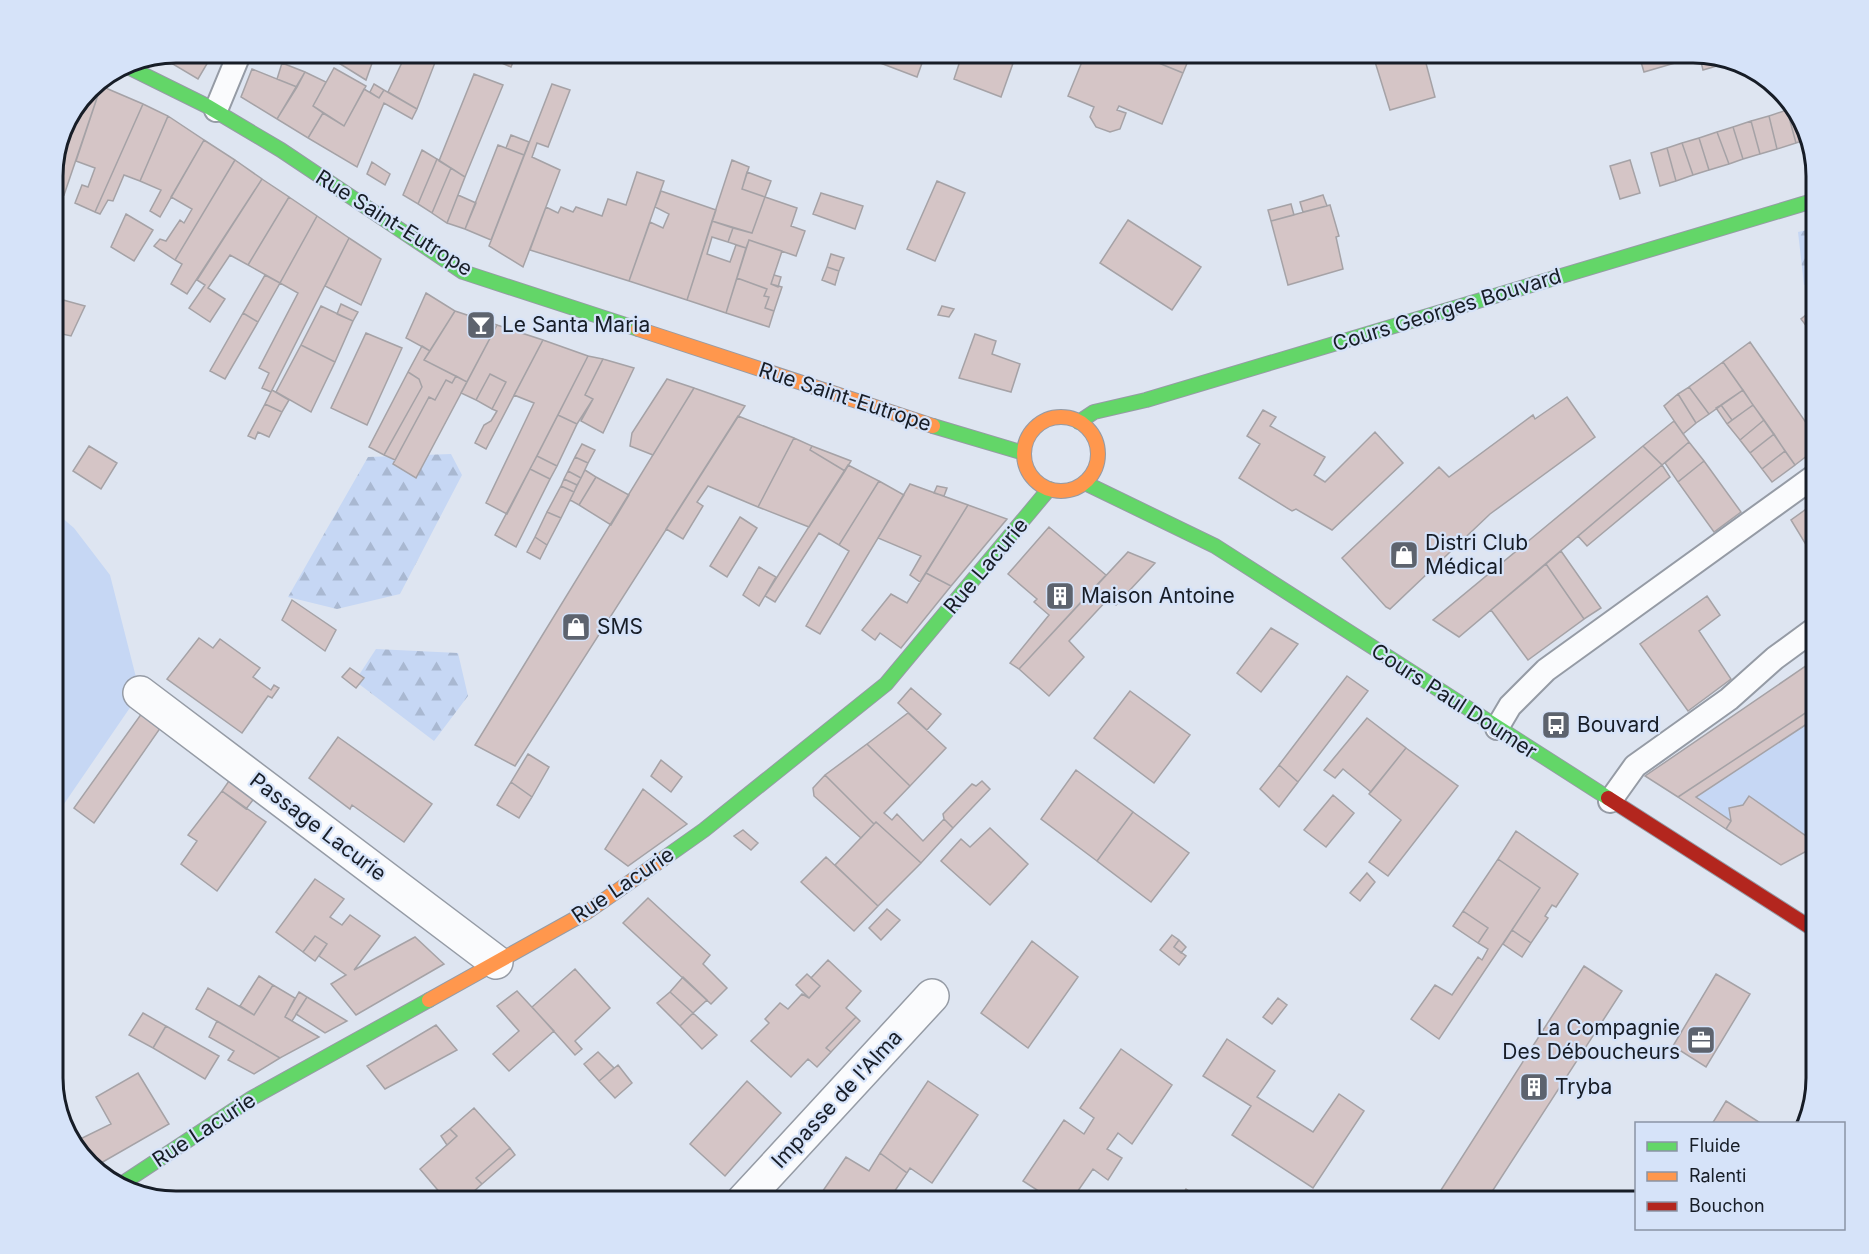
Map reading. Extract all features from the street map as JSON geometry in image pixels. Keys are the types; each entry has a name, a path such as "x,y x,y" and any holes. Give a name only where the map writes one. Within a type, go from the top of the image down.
{"street":[{"name":"Rue Saint-Eutrope","path":"135,71 154,83 216,110 402,228 463,272 962,435 1024,453"},
{"name":"Cours Georges Bouvard","path":"1079,422 1094,412 1146,400 1806,203"},
{"path":"1063,417 1079,422 1094,435 1098,446 1099,459 1095,470 1085,483 1066,492 1049,489 1032,478 1026,468 1024,453 1030,432 1039,423 1051,418 1063,417"},
{"name":"Cours Paul Doumer","path":"1085,483 1215,546 1806,926"},
{"name":"Rue Lacurie","path":"128,1180 252,1098 587,912 704,830 886,684 1049,489"},
{"name":"Passage Lacurie","path":"140,693 496,962"},
{"name":"Impasse de l'Alma","path":"753,1191 932,996"}],"lane":[{"path":"216,110 235,63"},
{"path":"1497,728 1517,698 1546,670 1806,482"},
{"path":"1610,801 1635,766 1729,699 1775,658 1806,635"}],"green space":[{"path":"1806,230 1806,284 1804,285 1798,232"},
{"path":"451,454 462,475 400,594 337,609 288,597 368,457"},
{"path":"63,519 74,528 110,575 140,693 63,805"},
{"path":"376,649 458,653 468,696 434,741 355,681"},
{"path":"1806,666 1806,851 1781,865 1645,776"}],"building":[{"path":"171,63 207,63 198,79"},
{"path":"282,63 305,72 297,87 277,79"},
{"path":"339,63 372,63 366,80"},
{"path":"402,63 435,63 417,109 388,92"},
{"path":"880,63 922,63 917,77"},
{"path":"959,63 1013,63 1001,97 954,79"},
{"path":"1082,63 1159,63 1183,73 1162,124 1119,106 1117,110 1126,113 1120,129 1110,132 1096,127 1090,117 1094,107 1068,96"},
{"path":"1159,63 1187,63 1183,73"},
{"path":"1375,63 1426,63 1435,97 1390,110"},
{"path":"1641,63 1675,63 1644,72"},
{"path":"1701,64 1717,66 1703,70"},
{"path":"334,68 366,86 344,126 313,106"},
{"path":"252,69 297,87 277,119 241,97"},
{"path":"305,72 326,82 313,106 323,113 308,138 277,119"},
{"path":"474,74 503,85 465,177 439,161"},
{"path":"374,84 384,90 379,98 370,92"},
{"path":"552,84 570,90 548,147 537,143 532,157 560,170 523,267 489,246"},
{"path":"105,88 143,104 95,212 75,203 82,185 88,187 95,168 76,161 101,91"},
{"path":"364,89 379,98 384,90 417,109 412,119 384,103 357,167 308,138 323,113 344,126"},
{"path":"98,94 64,195 63,168 69,140 78,119"},
{"path":"143,104 168,116 140,181 124,175 113,201 108,200 100,214 95,212"},
{"path":"1785,111 1796,143 1777,149 1769,116"},
{"path":"1788,115 1800,142 1796,143"},
{"path":"168,116 204,140 160,217 150,211 161,190 140,181"},
{"path":"1769,116 1777,149 1760,154 1751,121"},
{"path":"1751,121 1760,154 1743,159 1733,127"},
{"path":"1733,127 1743,159 1729,164 1717,132"},
{"path":"1717,132 1729,164 1709,170 1699,138"},
{"path":"511,135 529,142 524,155 506,148"},
{"path":"1699,138 1709,170 1693,175 1682,143"},
{"path":"204,140 235,160 175,260 154,246 160,239 166,241 180,220 184,223 192,209 171,197"},
{"path":"1682,143 1693,175 1676,181 1667,148"},
{"path":"498,145 524,155 491,240 465,229"},
{"path":"1667,148 1676,181 1660,186 1651,153"},
{"path":"422,150 437,159 418,204 403,195"},
{"path":"437,159 451,168 432,213 418,204"},
{"path":"235,160 262,179 187,294 171,284 182,264 175,260"},
{"path":"732,160 749,167 742,189 765,197 752,233 712,221"},
{"path":"1630,160 1640,193 1620,199 1610,166"},
{"path":"372,162 390,174 385,185 367,174"},
{"path":"451,168 465,177 447,223 432,213"},
{"path":"637,172 664,181 629,281 530,250 546,207 558,213 561,207 573,212 576,207 602,216 608,199 626,205"},
{"path":"747,172 771,181 765,197 742,189"},
{"path":"262,179 289,197 248,265 230,255 208,288 225,299 210,322 189,308 205,285 197,280"},
{"path":"937,181 965,193 935,261 907,249"},
{"path":"661,191 716,210 687,300 629,281 650,222 663,228 669,214 655,207"},
{"path":"821,193 863,206 855,229 813,214"},
{"path":"458,195 476,203 465,229 447,223"},
{"path":"1323,195 1327,206 1303,212 1300,202"},
{"path":"289,197 317,216 280,283 248,265"},
{"path":"765,197 797,208 791,226 805,231 796,256 749,240 746,248 728,242 733,228 752,233"},
{"path":"1291,204 1294,215 1271,221 1268,210"},
{"path":"1330,205 1339,236 1336,237 1343,269 1288,285 1271,221"},
{"path":"126,214 153,230 134,261 111,247"},
{"path":"317,216 349,238 271,392 262,388 269,373 259,368 298,293 280,283"},
{"path":"1128,220 1201,267 1172,310 1100,263"},
{"path":"712,221 733,228 728,242 712,237 707,254 730,262 736,245 746,248 726,313 687,300"},
{"path":"349,238 381,259 361,305 325,286"},
{"path":"749,240 782,251 771,284 782,287 774,311 765,308 769,297 764,296 767,289 737,278"},
{"path":"831,254 844,258 839,271 827,267"},
{"path":"827,267 839,271 835,285 822,280"},
{"path":"265,275 280,283 258,322 243,313"},
{"path":"774,275 781,277 778,287 771,284"},
{"path":"737,278 767,289 764,296 769,297 765,308 774,311 769,327 726,313"},
{"path":"426,293 455,311 430,351 406,338"},
{"path":"63,300 85,306 71,336 63,334"},
{"path":"341,304 358,312 353,321 337,314"},
{"path":"321,306 353,321 335,362 301,345"},
{"path":"942,306 954,309 949,317 938,315"},
{"path":"455,311 497,325 467,382 424,360"},
{"path":"243,313 258,322 225,379 210,371"},
{"path":"1806,315 1806,326 1801,319"},
{"path":"497,325 543,340 486,449 475,443 484,425 491,421 497,411 492,409 506,382 490,374 476,400 461,393"},
{"path":"366,333 402,348 367,425 331,408"},
{"path":"975,334 996,341 992,354 1020,364 1011,392 959,378"},
{"path":"543,340 588,356 507,514 486,503 534,403 514,395"},
{"path":"1750,342 1806,423 1806,457 1795,465 1723,362"},
{"path":"301,345 335,362 311,412 276,392"},
{"path":"422,346 430,351 424,360 456,376 452,383 446,380 435,400 429,397 395,460 384,455 422,387 419,379 408,372"},
{"path":"588,356 603,359 585,395 593,399 577,424 558,415"},
{"path":"603,359 634,368 603,433 581,421 593,399 585,395"},
{"path":"1723,362 1743,390 1709,414 1689,387"},
{"path":"408,372 419,379 422,387 384,455 369,447"},
{"path":"490,374 506,382 492,409 476,400"},
{"path":"456,376 467,382 416,478 393,464 429,397 435,400 446,380 452,383"},
{"path":"667,379 694,388 653,455 630,446 632,433"},
{"path":"1689,387 1709,414 1696,423 1678,394"},
{"name":"SMS","path":"694,388 745,406 515,766 475,745"},
{"path":"272,390 289,400 282,412 265,404"},
{"path":"1743,390 1753,405 1732,420 1721,405"},
{"path":"1678,394 1696,423 1683,434 1664,406"},
{"path":"1567,397 1595,437 1490,514 1390,609 1386,607 1342,558 1439,467 1449,477 1533,415 1535,419"},
{"path":"265,404 282,412 269,437 258,432 255,439 248,436"},
{"path":"1721,405 1732,420 1727,424 1716,408"},
{"path":"1753,405 1764,420 1740,440 1727,424"},
{"path":"1263,410 1276,417 1270,426 1325,457 1314,475 1325,482 1375,432 1403,463 1332,530 1296,509 1292,511 1239,478 1260,444 1247,436"},
{"path":"558,415 577,424 557,466 537,456"},
{"path":"738,416 794,438 758,507 708,486 697,502 703,506 683,539 666,529"},
{"path":"1764,420 1774,434 1750,453 1740,440"},
{"path":"1674,421 1689,442 1662,465 1643,446"},
{"path":"1774,434 1785,451 1762,469 1750,453"},
{"path":"794,438 812,446 810,450 845,471 809,527 758,507"},
{"path":"1689,442 1704,461 1678,482 1665,463"},
{"path":"582,444 595,450 588,463 575,457"},
{"path":"89,446 117,463 101,489 73,471"},
{"path":"812,446 851,461 845,471 810,450"},
{"path":"1643,446 1662,465 1459,637 1433,620"},
{"path":"1785,451 1795,465 1772,482 1762,469"},
{"path":"537,456 557,466 550,479 530,469"},
{"path":"575,457 588,463 581,478 568,471"},
{"path":"1704,461 1741,512 1714,532 1678,482"},
{"path":"848,465 879,481 839,545 819,533 775,602 765,596"},
{"path":"1662,465 1670,477 1587,546 1578,536"},
{"path":"530,469 550,479 516,547 495,535"},
{"path":"585,470 596,477 579,505 570,500"},
{"path":"568,471 581,478 577,485 564,479"},
{"path":"596,477 629,495 611,525 579,505"},
{"path":"564,479 577,485 574,492 561,486"},
{"path":"879,481 904,495 820,634 806,626 849,551 839,545"},
{"path":"910,484 968,505 920,582 910,575 921,556 878,538"},
{"path":"561,486 574,492 561,518 547,512"},
{"path":"937,486 947,488 944,496 934,493"},
{"path":"968,505 1007,519 951,586 926,573"},
{"path":"1806,509 1806,545 1791,520"},
{"path":"547,512 561,518 547,545 535,537"},
{"path":"740,517 757,528 727,577 710,566"},
{"name":"Maison Antoine","path":"1049,527 1106,575 1019,669 1010,663 1049,615 1034,602 1037,599 1008,574"},
{"path":"535,537 547,545 540,559 527,552"},
{"path":"1561,551 1601,608 1584,619 1546,564"},
{"path":"1128,552 1155,563 1116,605 1108,599 1069,641 1084,657 1049,696 1019,669"},
{"path":"1546,564 1584,619 1528,660 1491,610"},
{"path":"759,567 776,577 759,606 743,595"},
{"path":"926,573 951,586 901,648 880,633 875,640 862,630 891,594 907,603"},
{"path":"1707,596 1720,615 1699,631 1731,679 1688,711 1640,644"},
{"path":"292,600 336,630 325,651 282,620"},
{"path":"1271,628 1298,644 1261,692 1237,673"},
{"path":"199,638 213,648 220,639 260,668 253,677 271,690 274,685 279,688 272,698 268,696 242,733 167,679"},
{"path":"1806,666 1806,713 1678,797 1645,776"},
{"path":"350,668 364,678 356,688 342,677"},
{"path":"1347,676 1368,691 1298,782 1279,765"},
{"path":"911,688 941,714 927,730 898,703"},
{"path":"1130,691 1190,735 1154,783 1094,738"},
{"path":"142,713 161,727 94,823 74,808"},
{"path":"908,713 946,748 910,786 867,744"},
{"path":"1806,713 1806,725 1696,797 1731,821 1726,829 1678,797"},
{"path":"1367,718 1406,748 1371,792 1343,769 1335,778 1324,770"},
{"path":"338,737 432,804 404,842 352,805 350,809 309,778"},
{"path":"867,744 910,786 884,813 892,820 897,814 923,841 944,819 953,828 921,863 876,822 874,824 825,775"},
{"path":"1406,748 1458,786 1388,876 1369,862 1401,820 1369,794"},
{"path":"528,754 549,767 532,797 511,782"},
{"path":"661,760 682,777 671,792 651,776"},
{"path":"1279,765 1298,782 1279,807 1260,789"},
{"path":"1076,770 1133,812 1097,861 1041,819"},
{"path":"825,775 874,824 861,838 814,796 813,788"},
{"path":"231,778 256,796 246,809 222,791"},
{"path":"982,781 990,789 953,828 944,819 943,814 972,784 976,786"},
{"path":"511,782 532,797 519,818 497,805"},
{"path":"643,789 687,824 628,866 605,849"},
{"path":"222,791 266,822 217,891 181,864 197,841 188,835"},
{"path":"1333,795 1354,813 1326,847 1304,830"},
{"path":"1749,796 1806,836 1806,851 1781,865 1726,829 1731,821 1729,808 1743,805"},
{"path":"1133,812 1189,853 1151,902 1097,861"},
{"path":"876,822 921,863 878,906 835,865"},
{"path":"990,828 1028,864 990,905 941,861 961,839 970,847"},
{"path":"743,830 758,843 751,850 734,836"},
{"path":"1516,831 1578,874 1556,907 1552,905 1545,916 1548,918 1531,943 1512,930 1540,888 1498,859"},
{"path":"826,857 878,906 854,931 801,882"},
{"path":"1498,859 1540,888 1439,1039 1411,1019 1435,985 1452,995 1478,957 1482,960 1488,949 1478,943 1488,928 1463,911"},
{"path":"1367,873 1375,882 1360,901 1350,893"},
{"path":"315,879 344,899 330,917 342,925 350,915 380,936 354,970 415,937 444,964 356,1015 331,984 346,975 319,956 327,944 315,936 303,952 276,932"},
{"path":"648,898 710,955 703,964 727,988 711,1004 623,923"},
{"path":"887,909 900,920 881,940 869,928"},
{"path":"1463,911 1488,928 1478,943 1453,926"},
{"path":"1512,930 1531,943 1522,957 1503,944"},
{"path":"1172,935 1179,940 1174,947 1186,956 1179,965 1160,950"},
{"path":"315,936 327,944 315,961 303,952"},
{"path":"1179,940 1186,947 1181,953 1174,947"},
{"path":"1032,941 1078,977 1028,1048 981,1013"},
{"path":"828,960 861,991 846,1008 856,1017 826,1048 831,1052 817,1067 808,1059 791,1077 751,1041 769,1023 765,1019 780,1003 788,1009 802,994 809,998 820,986 811,978"},
{"name":"Tryba","path":"1584,966 1622,991 1492,1191 1440,1191"},
{"path":"575,969 610,1008 575,1041 582,1049 575,1055 532,1007"},
{"path":"807,974 820,986 809,998 796,985"},
{"path":"1716,974 1750,994 1706,1067 1673,1046"},
{"path":"259,976 273,985 254,1015 240,1006"},
{"path":"683,977 707,1000 693,1013 670,992"},
{"path":"273,985 295,998 285,1017 319,1037 280,1058 196,1009 208,988 254,1015"},
{"path":"517,991 554,1031 509,1071 493,1054 519,1031 497,1006"},
{"path":"299,992 307,997 292,1021 285,1017"},
{"path":"670,992 693,1013 680,1026 657,1003"},
{"path":"307,997 347,1021 325,1033 296,1014"},
{"path":"1278,998 1287,1005 1272,1024 1263,1017"},
{"path":"143,1013 166,1026 153,1048 129,1035"},
{"path":"693,1013 717,1035 702,1049 680,1026"},
{"path":"856,1017 860,1021 831,1052 826,1048"},
{"path":"217,1021 280,1058 254,1074 228,1060 234,1051 209,1037"},
{"path":"436,1025 457,1050 385,1089 367,1066"},
{"path":"166,1026 219,1056 205,1079 153,1048"},
{"path":"1227,1039 1275,1071 1257,1097 1313,1132 1339,1094 1364,1111 1313,1188 1232,1135 1251,1106 1203,1076"},
{"path":"1121,1049 1172,1085 1132,1144 1118,1133 1107,1149 1122,1158 1108,1180 1093,1169 1078,1191 1038,1191 1023,1181 1064,1120 1084,1134 1094,1118 1080,1108"},
{"path":"598,1052 614,1068 599,1081 584,1064"},
{"path":"618,1065 632,1083 615,1098 599,1081"},
{"path":"138,1073 169,1124 101,1163 81,1139 111,1124 96,1097"},
{"path":"747,1081 781,1113 725,1176 690,1144"},
{"path":"928,1081 978,1115 932,1183 910,1168 907,1173 880,1153"},
{"path":"1726,1101 1759,1122 1713,1122"},
{"path":"474,1108 510,1148 476,1178 482,1184 474,1191 439,1191 420,1169 457,1136 450,1129"},
{"path":"450,1129 457,1136 447,1145 441,1136"},
{"path":"510,1148 515,1155 482,1184 476,1178"},
{"path":"880,1153 907,1173 895,1191 823,1191 846,1157 869,1171"}],"traffic: fast":[{"path":"136,71 207,106 281,150 463,272 638,329"},
{"path":"1079,422 1094,412 1146,400 1806,203"},
{"path":"933,426 1024,453"},
{"path":"1085,483 1215,546 1608,798"},
{"path":"663,859 704,830 886,684 1049,489"},
{"path":"128,1180 252,1098 429,1000"}],"traffic: slow":[{"path":"638,329 933,426"},
{"path":"1054,417 1068,417 1082,423 1092,433 1098,447 1098,454 1098,461 1092,475 1082,485 1068,491 1054,491 1040,485 1030,475 1024,461 1024,447 1030,433 1040,423 1054,417"},
{"path":"429,1000 587,912 663,859"}],"traffic: jam":[{"path":"1608,798 1806,925"}],"place":[{"name":"Le Santa Maria","path":"481,325"},
{"name":"Distri Club Médical","path":"1404,555"},
{"name":"Maison Antoine","path":"1060,596"},
{"name":"SMS","path":"576,627"},
{"name":"Bouvard","path":"1556,725"},
{"name":"La Compagnie Des Déboucheurs","path":"1701,1040"},
{"name":"Tryba","path":"1534,1087"}]}
